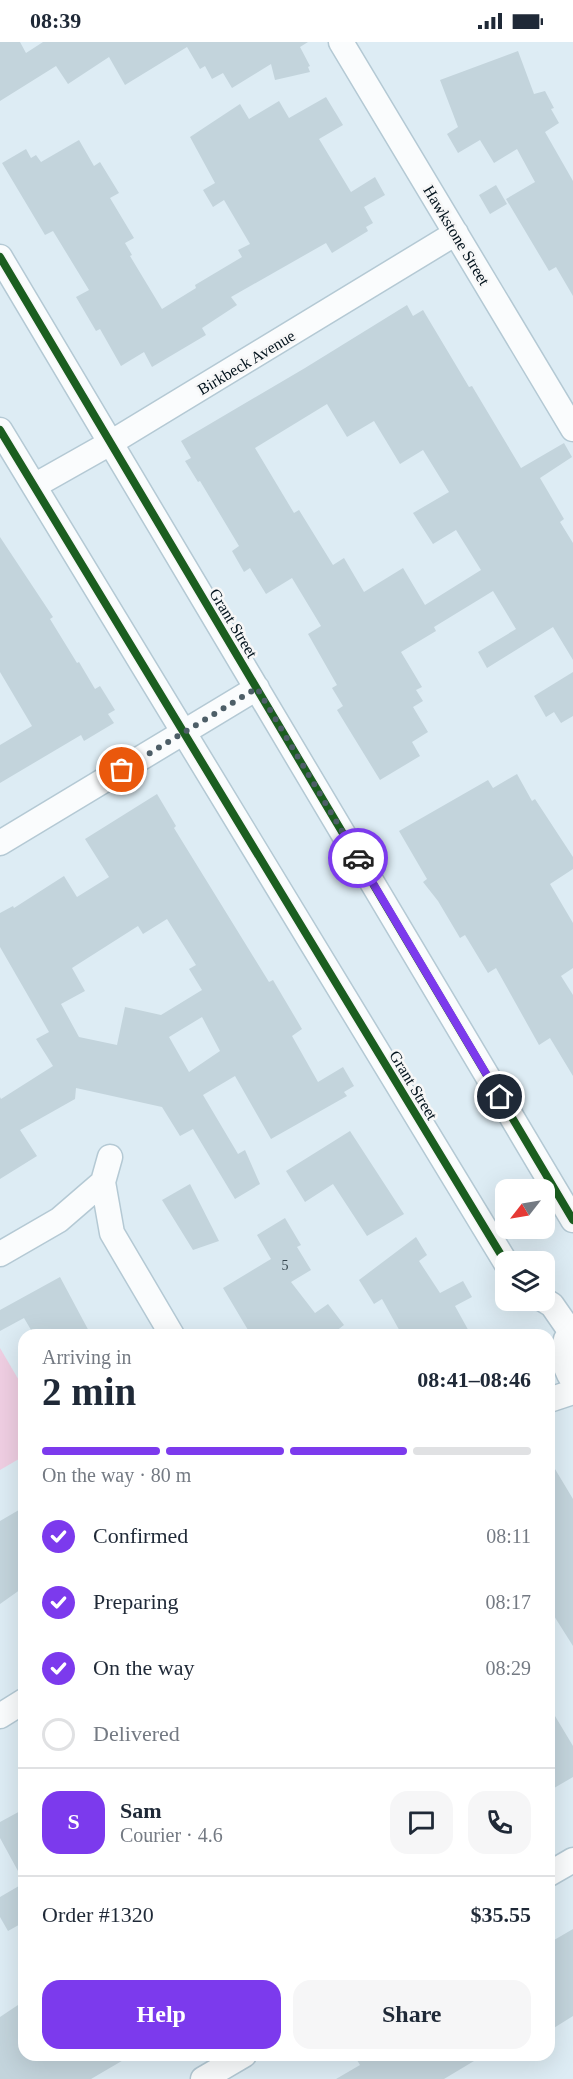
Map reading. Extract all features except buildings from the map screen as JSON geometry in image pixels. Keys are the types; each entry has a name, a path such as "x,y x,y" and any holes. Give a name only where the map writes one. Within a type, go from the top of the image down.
{"street":[{"name":"Hawkstone Street","path":"341,42 573,429"},
{"name":"Birkbeck Avenue","path":"34,486 112,442 456,233"},
{"name":"Grant Street","path":"0,257 573,1220"},
{"name":"Grant Street","path":"0,430 499,1251"},
{"path":"0,843 257,688"},
{"path":"110,1156 103,1182 111,1233 168,1329"},
{"path":"0,1254 58,1220 103,1182"},
{"path":"555,1309 571,1329 556,1367 566,1370 573,1381"},
{"path":"555,1398 573,1392"},
{"path":"0,1716 18,1705"},
{"path":"555,1870 573,1860"},
{"path":"203,2079 234,2061"}],"shaded area":[{"path":"0,1348 18,1379 18,1460 0,1470"}],"cycle path":[{"path":"0,257 573,1220"},
{"path":"0,430 499,1251"}],"way so far":[{"path":"122,770 257,688 358,858"}],"route":[{"path":"358,858 500,1097"}]}
